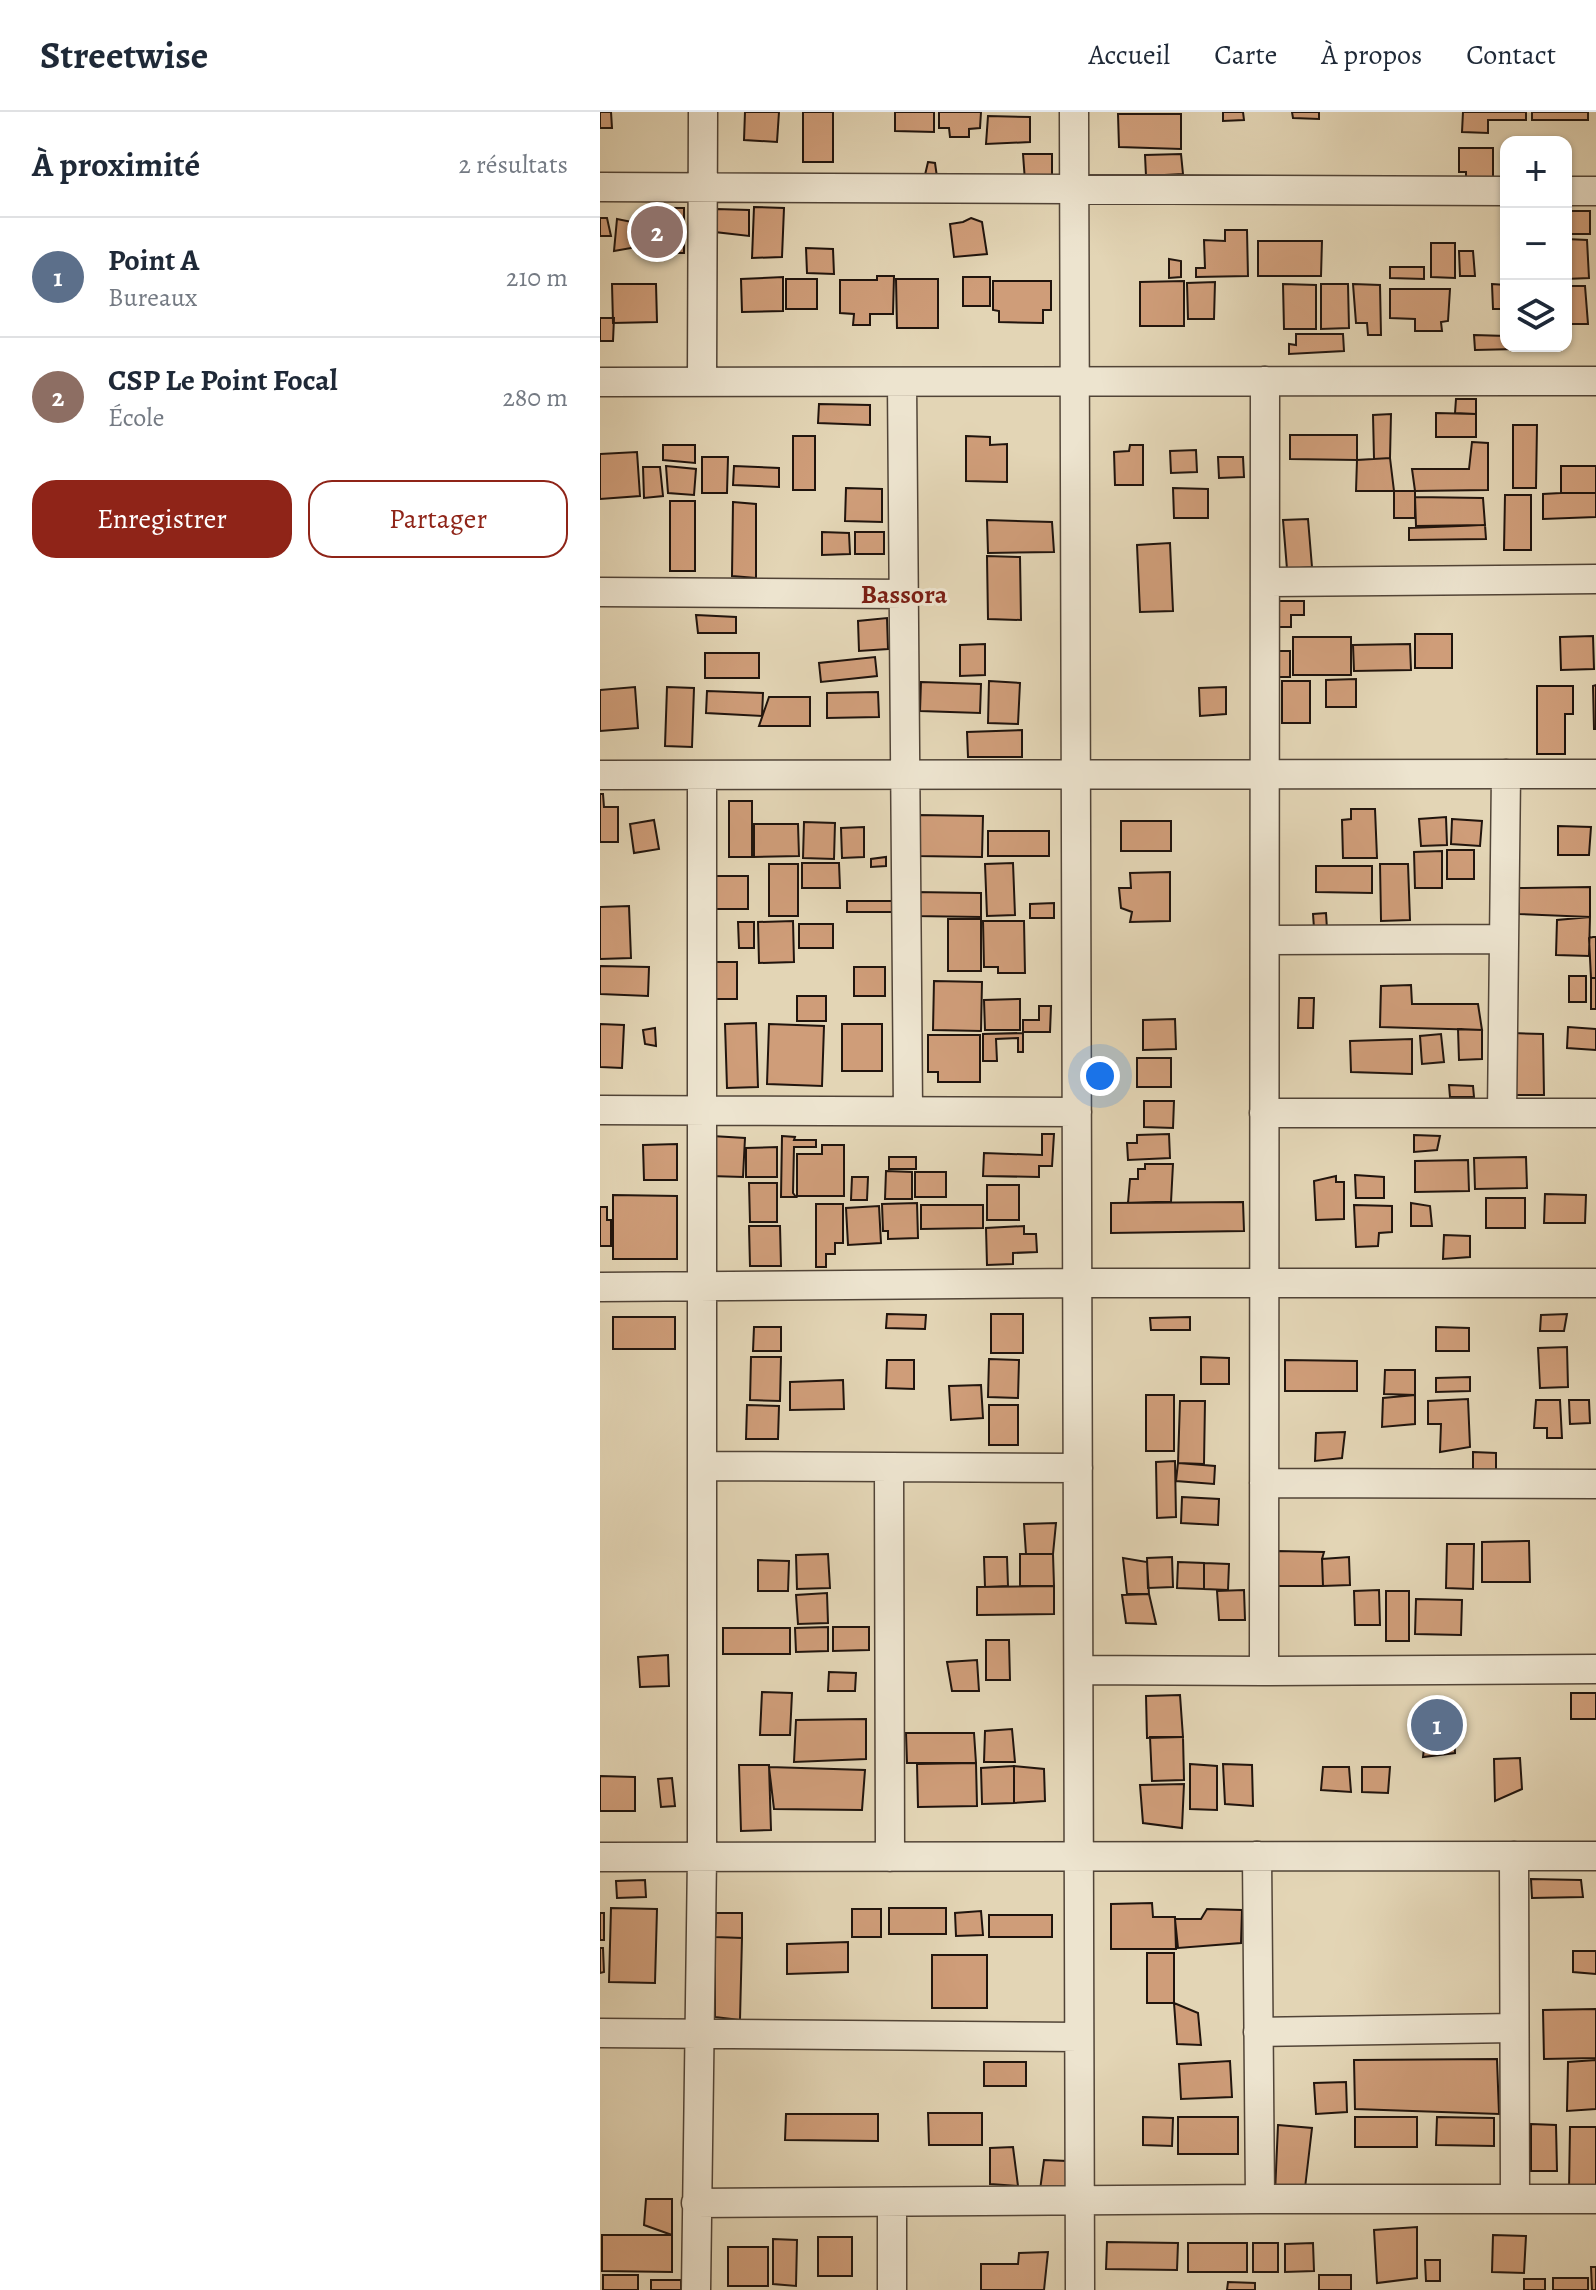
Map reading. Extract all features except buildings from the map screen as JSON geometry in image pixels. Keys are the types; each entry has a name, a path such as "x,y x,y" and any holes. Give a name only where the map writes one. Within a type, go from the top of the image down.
{"street":[{"path":"702,382 703,112"},
{"path":"1074,112 1080,2290"},
{"path":"600,187 1500,191"},
{"path":"1572,191 1596,191"},
{"path":"1264,1671 1265,381"},
{"path":"600,382 1596,381"},
{"path":"902,382 908,1111"},
{"path":"1265,582 1596,579"},
{"path":"600,592 904,594"},
{"path":"1502,1113 1506,774"},
{"path":"600,775 1596,774"},
{"path":"696,2290 702,1857 702,775"},
{"path":"1265,940 1504,939"},
{"path":"600,1110 1077,1112"},
{"path":"1264,1113 1596,1113"},
{"path":"600,1287 1596,1283"},
{"path":"702,1466 1078,1468"},
{"path":"889,1468 890,1857"},
{"path":"1264,1483 1596,1484"},
{"path":"1079,1670 1596,1669"},
{"path":"1257,1856 1260,2199"},
{"path":"1514,1856 1515,2199"},
{"path":"600,1857 1596,1856"},
{"path":"1258,2032 1514,2028"},
{"path":"600,2033 1079,2037"},
{"path":"696,2203 1596,2199"},
{"path":"892,2202 892,2290"}],"place":[{"name":"CSP Le Point Focal","path":"657,232"},
{"name":"Point A","path":"1437,1725"}],"district":[{"name":"Bassora","path":"904,594"}]}
